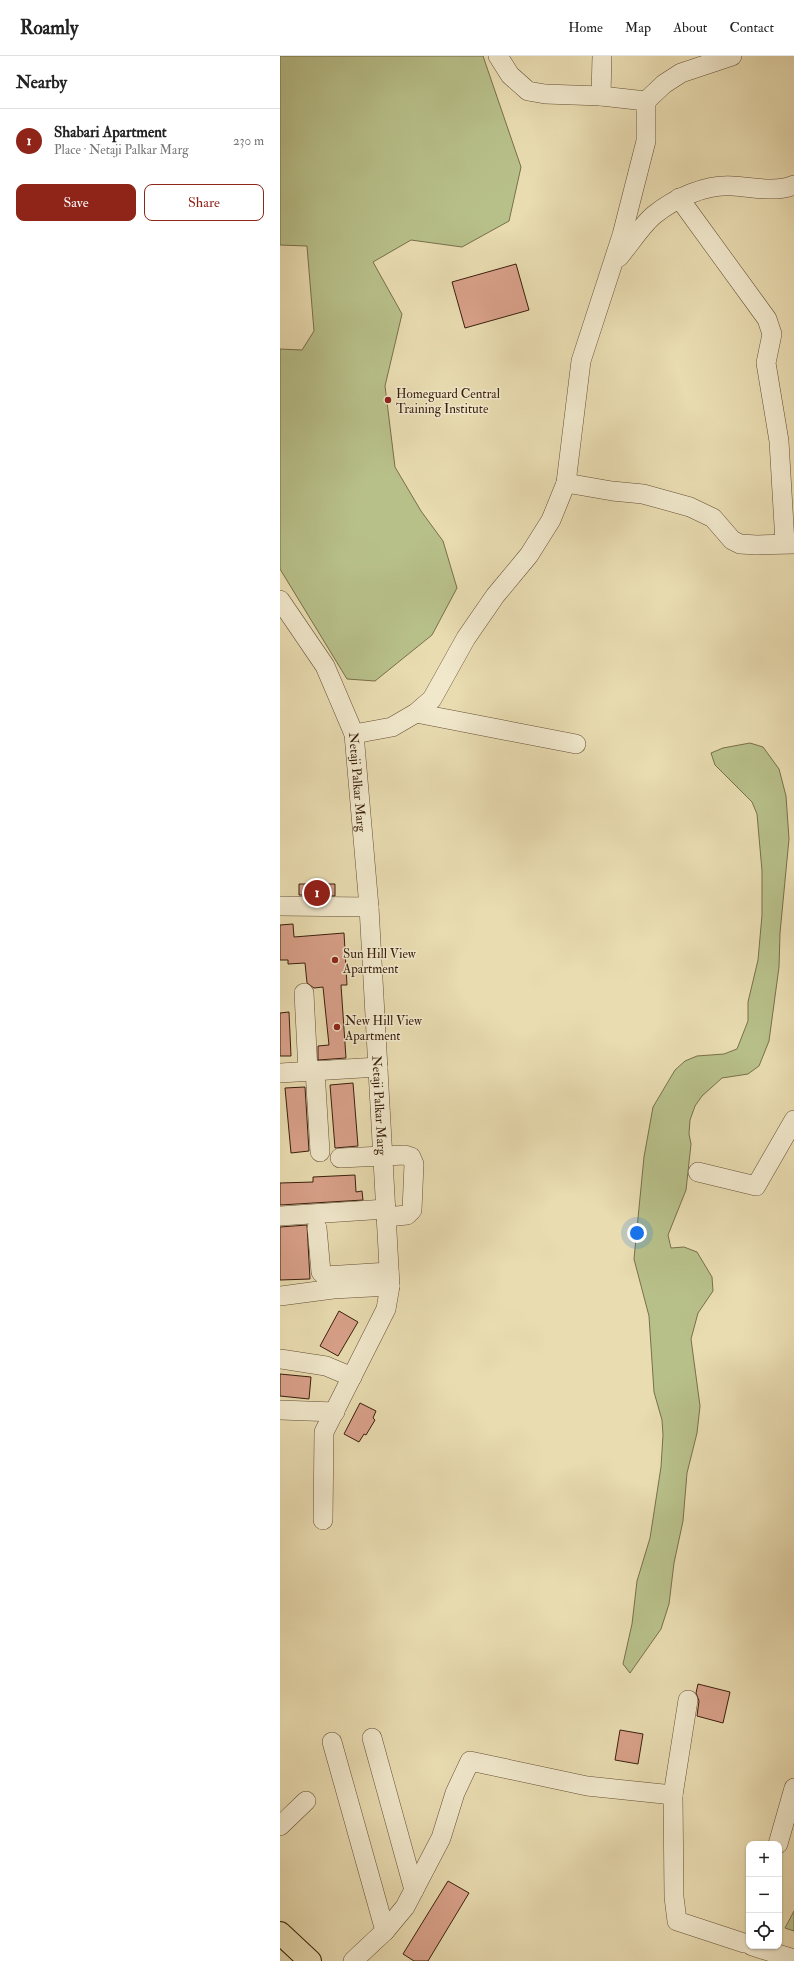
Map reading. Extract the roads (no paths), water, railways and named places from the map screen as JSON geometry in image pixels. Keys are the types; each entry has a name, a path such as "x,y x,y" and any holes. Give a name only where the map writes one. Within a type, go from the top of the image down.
{"main road":[{"path":"280,1933 310,1961"}],"street":[{"path":"498,56 510,75 528,91 545,94 601,96 646,101"},
{"path":"601,96 602,56"},
{"path":"354,734 392,727 416,714 432,699 466,638 495,596 529,555 552,520 566,483 581,362 622,235 646,141 646,101 664,84 681,73 732,56"},
{"path":"612,265 654,216 679,198 711,187 732,185 761,189 780,188 794,185"},
{"path":"566,483 612,491 643,494 690,507 713,518 732,540 740,544 789,544 778,441 766,362 772,334 767,319 679,198"},
{"name":"Netaji Palkar Marg","path":"280,600 325,666 354,734 369,907 390,1279 386,1309 324,1432 322,1520"},
{"path":"416,714 576,744"},
{"path":"280,906 369,907"},
{"path":"304,993 320,1152"},
{"path":"280,1073 378,1067"},
{"path":"698,1172 756,1186 794,1120"},
{"path":"280,1216 386,1213 407,1215 412,1210 414,1164 411,1157 404,1154 340,1158"},
{"path":"317,1228 321,1272 325,1276 390,1279"},
{"path":"280,1296 390,1279"},
{"path":"280,1359 326,1366 352,1377"},
{"path":"280,1410 334,1412"},
{"path":"688,1700 673,1795 674,1897 677,1921 746,1940"},
{"path":"372,1738 414,1890"},
{"path":"332,1742 385,1931"},
{"path":"353,1961 385,1931 405,1907 441,1838 455,1793 470,1761 587,1786 673,1795"},
{"path":"779,1841 794,1788"},
{"path":"280,1826 306,1801"},
{"path":"769,1949 794,1959"}],"place":[{"name":"Homeguard Central Training Institute","path":"388,400"},
{"name":"Shabari Apartment","path":"317,893"},
{"name":"Sun Hill View Apartment","path":"335,960"},
{"name":"New Hill View Apartment","path":"337,1027"}]}
